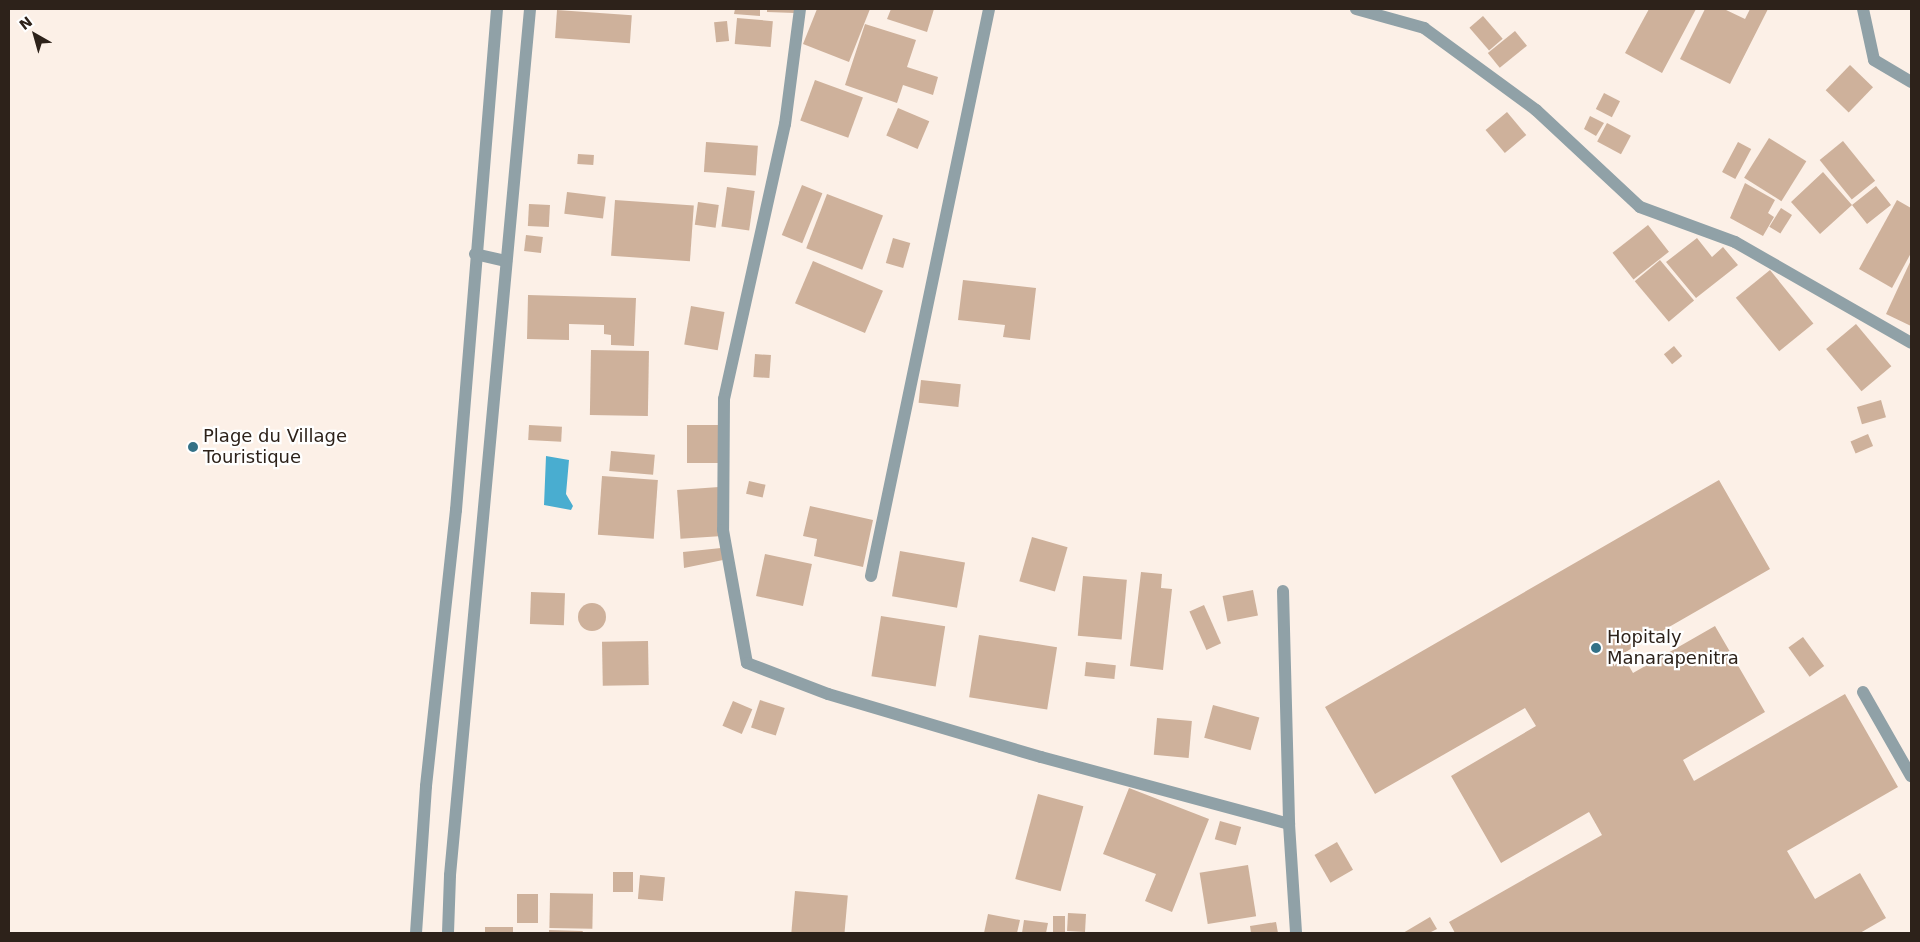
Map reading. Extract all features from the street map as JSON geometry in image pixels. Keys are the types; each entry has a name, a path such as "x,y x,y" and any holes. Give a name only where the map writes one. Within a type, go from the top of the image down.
{"street":[{"path":"416,933 426,786 456,510 475,254 497,9"},
{"path":"448,933 450,875 530,9"},
{"path":"800,9 785,124 724,399 723,530 747,663 865,705 1041,757 1289,824"},
{"path":"871,576 989,9"},
{"path":"1356,9 1424,28 1536,110 1640,207 1734,242 1911,343"},
{"path":"1862,9 1874,60 1911,82"},
{"path":"475,254 506,261"},
{"path":"1283,591 1289,824 1296,933"},
{"path":"1862,692 1911,776"}],"water":[{"path":"546,456 569,460 566,494 573,506 571,510 544,505"}],"building":[{"path":"735,9 760,9 760,16 734,14"},
{"path":"767,9 795,9 795,13 767,12"},
{"path":"817,9 870,9 849,62 803,44"},
{"path":"891,9 934,9 927,32 887,19"},
{"path":"1649,9 1696,9 1662,73 1625,53"},
{"path":"1705,9 1724,9 1745,19 1750,9 1768,9 1730,84 1680,59"},
{"path":"557,10 632,15 630,43 555,38"},
{"path":"1483,16 1503,39 1489,50 1469,28"},
{"path":"737,18 773,21 771,47 735,44"},
{"path":"727,21 729,41 716,42 714,22"},
{"path":"865,24 916,40 907,67 938,77 933,95 903,85 897,103 845,85"},
{"path":"1515,31 1527,46 1500,68 1488,53"},
{"path":"1850,65 1873,87 1849,112 1826,90"},
{"path":"815,80 863,97 848,138 800,120"},
{"path":"1604,93 1620,101 1612,117 1596,109"},
{"path":"898,108 929,121 918,149 886,136"},
{"path":"1507,112 1526,135 1505,153 1486,130"},
{"path":"1590,116 1604,123 1596,136 1584,129"},
{"path":"1607,123 1631,136 1621,154 1597,142"},
{"path":"1769,138 1806,161 1781,201 1744,178"},
{"path":"1843,141 1875,181 1852,200 1820,160"},
{"path":"706,142 758,146 756,176 704,172"},
{"path":"1738,142 1751,149 1735,179 1722,172"},
{"path":"578,154 594,155 593,165 577,164"},
{"path":"1823,172 1852,205 1820,234 1791,202"},
{"path":"1745,183 1775,200 1768,213 1774,217 1763,236 1730,218"},
{"path":"802,185 822,193 802,243 782,235"},
{"path":"1876,186 1891,205 1867,224 1852,205"},
{"path":"727,187 755,191 749,231 721,227"},
{"path":"567,192 606,197 603,219 564,214"},
{"path":"827,194 883,216 862,270 806,248"},
{"path":"615,200 694,206 690,261 611,256"},
{"path":"1897,200 1911,208 1911,253 1892,288 1859,269"},
{"path":"698,202 719,205 716,228 695,225"},
{"path":"529,204 550,205 549,227 528,226"},
{"path":"1781,208 1792,215 1780,234 1769,227"},
{"path":"1648,225 1669,252 1633,279 1613,253"},
{"path":"526,235 543,237 541,253 524,251"},
{"path":"893,238 910,243 903,268 886,263"},
{"path":"1697,238 1712,257 1723,247 1738,265 1696,298 1666,262"},
{"path":"1660,260 1694,301 1669,322 1635,281"},
{"path":"1911,260 1911,326 1886,314"},
{"path":"813,261 883,291 865,333 795,303"},
{"path":"1770,270 1813,324 1779,351 1736,298"},
{"path":"963,280 1036,288 1030,340 1003,337 1005,325 958,320"},
{"path":"528,295 636,298 634,346 611,345 611,335 604,334 604,325 569,324 569,340 527,339"},
{"path":"691,306 724,312 718,350 684,344"},
{"path":"1856,324 1891,366 1861,391 1826,349"},
{"path":"1674,346 1682,356 1672,364 1664,354"},
{"path":"591,350 649,351 648,416 590,415"},
{"path":"755,354 771,355 769,378 753,377"},
{"path":"921,380 961,384 958,407 919,403"},
{"path":"1881,400 1886,417 1862,424 1857,407"},
{"path":"529,425 562,427 561,442 528,440"},
{"path":"687,425 720,425 720,463 687,463"},
{"path":"1868,434 1873,446 1856,453 1851,441"},
{"path":"611,451 655,455 653,475 609,471"},
{"path":"602,476 658,480 654,539 598,535"},
{"path":"1719,480 1770,569 1622,654 1633,673 1715,626 1765,712 1683,760 1694,781 1845,694 1898,787 1787,851 1815,899 1860,873 1886,918 1860,933 1455,933 1449,922 1602,835 1589,812 1501,863 1451,776 1536,726 1525,708 1375,794 1325,707"},
{"path":"749,481 766,485 763,497 746,494"},
{"path":"719,487 722,536 681,539 677,490"},
{"path":"810,506 873,520 863,567 814,556 817,539 803,536"},
{"path":"1032,537 1068,547 1055,591 1019,581"},
{"path":"721,548 723,560 684,568 683,552"},
{"path":"900,551 965,562 957,608 892,596"},
{"path":"765,554 812,564 803,606 756,596"},
{"path":"1141,572 1162,574 1161,588 1172,589 1163,670 1130,666"},
{"path":"1083,576 1127,580 1122,640 1078,636"},
{"path":"1253,590 1258,616 1228,621 1223,596"},
{"path":"531,592 565,593 564,625 530,624"},
{"path":"592,603 602,607 606,617 602,627 592,631 582,627 578,617 582,607"},
{"path":"1204,605 1221,643 1206,650 1189,612"},
{"path":"881,616 945,626 936,686 871,676"},
{"path":"979,635 1057,647 1047,710 969,697"},
{"path":"1803,637 1824,666 1810,677 1788,648"},
{"path":"648,641 649,685 603,686 602,642"},
{"path":"1086,662 1116,665 1114,679 1085,676"},
{"path":"760,700 785,708 776,736 751,728"},
{"path":"733,701 752,709 742,734 722,726"},
{"path":"1213,705 1259,717 1251,750 1204,738"},
{"path":"1157,718 1192,721 1189,758 1154,755"},
{"path":"1129,788 1209,819 1172,912 1145,901 1156,874 1103,854"},
{"path":"1038,794 1083,806 1061,891 1015,879"},
{"path":"1220,821 1241,827 1236,845 1215,839"},
{"path":"1337,842 1353,870 1330,883 1314,855"},
{"path":"1248,865 1256,916 1208,924 1200,873"},
{"path":"613,872 633,872 633,892 613,892"},
{"path":"640,875 665,877 663,901 638,899"},
{"path":"795,891 848,896 845,933 791,933"},
{"path":"550,893 593,894 592,929 549,928"},
{"path":"517,894 538,894 538,923 517,923"},
{"path":"1068,913 1086,914 1085,932 1067,931"},
{"path":"988,914 1020,920 1017,933 984,933"},
{"path":"1053,916 1065,916 1065,933 1053,933"},
{"path":"1430,917 1437,929 1429,933 1403,933"},
{"path":"1024,920 1048,923 1046,933 1022,933"},
{"path":"1276,922 1278,933 1251,933 1250,926"},
{"path":"485,927 513,927 513,933 485,933"},
{"path":"549,930 583,931 582,933 549,933"}],"place":[{"name":"Plage du Village Touristique","path":"193,447"},
{"name":"Hopitaly Manarapenitra","path":"1596,648"}]}
